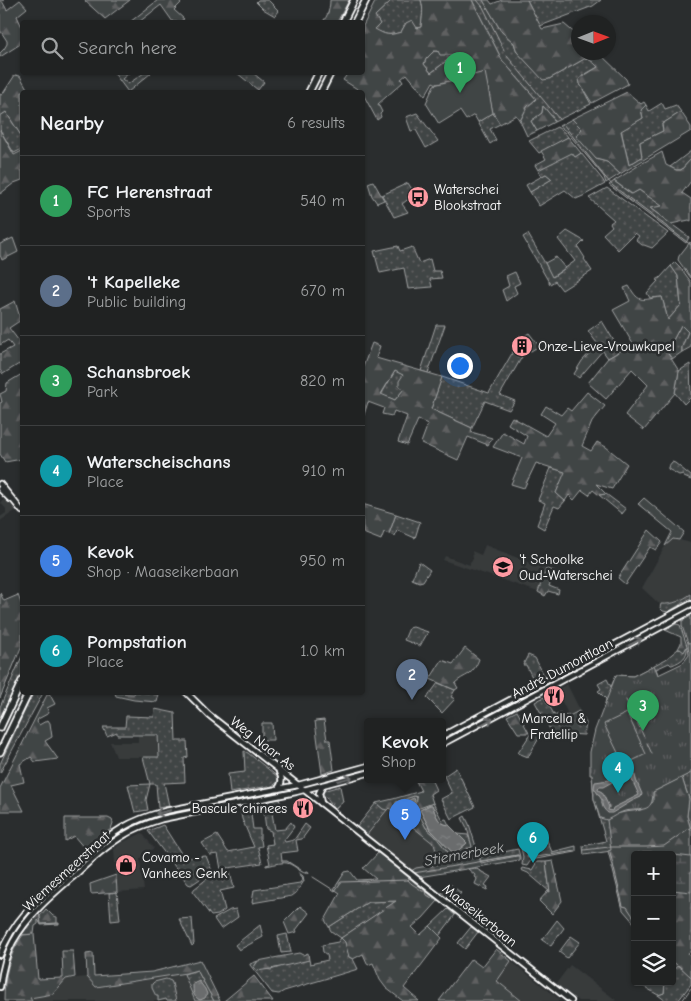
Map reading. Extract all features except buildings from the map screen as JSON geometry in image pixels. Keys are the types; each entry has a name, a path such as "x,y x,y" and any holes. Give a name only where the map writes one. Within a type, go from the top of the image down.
{"highway":[{"path":"345,20 354,0"},
{"path":"356,20 366,0"},
{"path":"310,90 318,75"},
{"path":"322,90 330,75"},
{"path":"0,728 20,685"},
{"path":"0,752 28,695"}],"main road":[{"path":"0,484 20,509"},
{"path":"0,489 20,509"},
{"name":"André Dumontlaan","path":"446,734 691,604"},
{"name":"André Dumontlaan","path":"446,742 691,611"},
{"name":"Weg Naar As","path":"189,695 209,715 304,790"},
{"path":"298,785 364,767"},
{"path":"277,769 282,780 278,789"},
{"path":"304,790 364,774"},
{"name":"Wiemesmeerstraat","path":"0,955 13,928 28,909 97,846 120,828 165,811 298,785"},
{"path":"321,803 319,792 323,785"},
{"name":"Wiemesmeerstraat","path":"0,987 3,970 13,942 28,920 40,906 119,838 134,829 162,819 304,790"},
{"name":"Maaseikerbaan","path":"304,790 571,1001"}],"shaded area":[{"path":"6,499 16,509 0,521 0,517 6,513 6,509 0,502"},
{"path":"676,539 691,543 691,594 672,604 661,604 642,588 664,548 671,540"},
{"name":"'t Schoolke Oud-Waterschei","path":"485,545 546,569 538,592 443,560 445,556 470,565 473,559 472,551 481,555"},
{"path":"567,684 580,710 569,716 556,690"},
{"path":"138,735 158,735 159,757 116,757 110,742 138,742"},
{"path":"389,808 434,844 440,864 416,868 411,871 366,836"},
{"path":"142,833 154,848 140,859 144,890 117,892 114,849 121,843"},
{"path":"511,961 562,1001 522,1001 496,981"},
{"path":"570,965 616,1000 578,1001 555,985"},
{"path":"186,973 214,1001 31,1001 30,998 53,994 66,979 87,977 96,987"}],"green space":[{"path":"0,0 4,0 2,1 7,10 20,0 27,8 17,16 20,23 20,44 0,57 0,53 7,44 7,41 0,30"},
{"path":"84,0 130,0 105,19"},
{"path":"158,0 179,0 181,3 174,10 184,19 172,20 161,5 142,20 133,20"},
{"path":"258,0 268,0 279,11 275,16 263,9 256,2"},
{"path":"330,0 349,0 338,20 324,20 330,6"},
{"path":"376,0 392,0 375,16 380,24 375,29 385,34 390,34 401,32 406,23 412,20 417,28 421,27 423,10 421,0 472,0 502,60 536,99 527,107 520,121 516,115 500,124 493,113 484,73 437,84 433,82 425,96 407,74 401,79 403,82 378,104 382,112 380,114 381,117 377,120 365,98 365,90 359,90 343,80 347,75 365,75 365,22","holes":["434,51 438,51 440,55 454,55 431,73 424,64 426,59"]},
{"path":"392,0 421,0 423,10 421,27 417,28 406,23 401,32 390,34 384,34 374,29 380,24 375,16"},
{"path":"472,0 483,0 501,31 514,43 517,52 543,79 549,79 582,60 593,62 598,67 582,76 580,84 591,104 554,122 543,106 542,113 531,121 537,131 527,136 520,121 527,107 536,99 502,60"},
{"path":"483,0 489,0 492,4 502,0 527,0 542,29 564,24 571,30 571,60 582,60 549,79 543,80 517,52 514,43 501,31"},
{"path":"527,0 601,0 593,6 540,26"},
{"path":"434,51 455,54 431,73 424,64"},
{"path":"590,60 606,60 626,79 628,84 592,103 580,84 579,79 598,67"},
{"path":"485,72 493,113 478,122 474,115 466,120 460,111 439,124 426,103 434,85"},
{"path":"15,75 20,76 28,90 20,90 20,134 6,112 0,116 0,94 2,95"},
{"path":"115,75 127,75 122,79 128,84 141,75 149,75 130,90 127,90"},
{"path":"239,75 255,75 264,82 258,90"},
{"path":"627,92 641,104 644,102 646,105 641,110 643,118 621,131 629,165 642,157 640,142 663,131 662,124 681,112 691,127 691,131 620,174 607,162 596,159 576,136 582,129 572,119"},
{"path":"662,103 665,109 676,105 681,112 662,124 663,131 640,142 642,157 629,165 621,130 643,118 641,110 646,105 649,111"},
{"path":"543,106 554,122 537,131 531,121 542,113"},
{"path":"6,112 20,134 20,150 14,153 0,130 0,116"},
{"path":"417,113 438,141 426,148 416,130 411,131 406,117"},
{"path":"493,113 500,124 490,129 496,140 490,144 478,122"},
{"path":"572,119 582,129 596,159 607,162 620,174 606,183 604,177 567,132 559,126"},
{"path":"557,127 568,137 539,153 529,141"},
{"path":"0,130 14,155 20,152 20,181 0,194"},
{"path":"568,137 581,153 575,157 572,153 538,170 535,165 546,159 541,151"},
{"path":"691,151 691,159 681,170 670,167"},
{"path":"572,152 575,157 581,153 605,184 576,199 565,190 539,206 530,192 552,179 546,174 542,176 538,170"},
{"path":"662,152 666,165 676,170 681,170 691,159 691,181 682,193 691,199 691,221 671,224 650,208 662,206 639,190 632,194 614,181"},
{"path":"546,174 552,179 530,192 526,185"},
{"path":"373,181 384,200 377,203 372,196 368,183"},
{"path":"614,181 631,194 639,190 663,206 651,209 689,237 686,243 609,185"},
{"path":"408,183 415,194 402,204 408,212 394,217 382,195"},
{"path":"607,188 668,233 652,248 642,245 636,240 639,236 635,233 618,250 603,234 612,226 610,223 614,220 589,198"},
{"path":"567,231 584,241 578,247 592,271 562,290 555,281 550,284 523,237 528,234 553,277 575,261 558,239"},
{"path":"13,238 18,252 2,260 0,244"},
{"path":"691,243 691,278 678,260"},
{"path":"398,246 400,251 412,247 419,263 430,259 433,271 440,271 442,278 430,279 432,287 408,289 404,268 380,273 374,251"},
{"path":"556,257 565,268 552,277 545,263"},
{"path":"675,262 691,282 691,347 682,352 688,332 681,325 672,342 665,349 679,371 675,393 644,430 625,415 648,385 632,369 606,399 588,383 608,358 633,344 613,310 630,301 624,288 629,286 636,296 642,299 662,297 668,320 681,305 678,276 671,266"},
{"path":"671,266 678,276 681,305 668,320 662,297 650,298 647,293 658,281 656,280"},
{"path":"515,272 520,283 514,286 517,293 506,301 502,290 509,286 506,276"},
{"path":"15,301 20,318 20,321 9,328 20,342 20,366 19,364 3,374 0,370 0,354 13,347 8,340 0,345 0,309"},
{"path":"602,321 620,351 608,358 588,331"},
{"path":"436,325 445,325 428,373 421,371"},
{"path":"681,325 688,332 682,352 672,359 665,349 672,342"},
{"path":"529,333 539,346 531,351 515,343"},
{"path":"372,343 380,346 376,358 442,377 431,409 472,428 471,432 492,438 488,445 468,437 458,460 421,443 428,424 418,420 407,445 398,442 407,416 394,411 392,416 382,414 384,408 368,402 365,412 365,362","holes":["395,371 403,375 399,381 399,386 404,389 395,400 381,394"]},
{"path":"598,344 603,350 579,378 574,374 582,361"},
{"path":"514,350 523,355 500,395 515,401 509,410 485,401 472,428 431,409 442,377 489,393"},
{"path":"690,364 691,397 684,404 675,393 679,371"},
{"path":"395,371 404,375 404,389 395,400 381,395"},
{"path":"20,375 20,459 5,462 0,454 0,403 2,402 0,394 6,391 7,383"},
{"path":"587,392 605,406 592,422 582,446 591,451 597,442 627,464 612,489 596,484 606,494 599,495 593,490 589,495 582,490 574,500 569,495 565,501 556,493 565,472 536,463 524,488 511,484 522,458 493,447 503,432 524,444 527,436 508,424 512,417 546,436 555,423 541,414 546,406 561,415 567,408 571,411"},
{"path":"672,462 691,476 691,480 684,477 683,474 679,475 668,469"},
{"path":"551,468 566,472 556,493 565,501 559,508 554,506 544,529 537,525 545,503 538,500"},
{"path":"606,494 626,509 622,514 599,495"},
{"path":"644,498 684,532 679,540 673,539 665,546 672,532 638,504"},
{"path":"365,505 396,514 389,534 384,532 381,540 365,534"},
{"path":"396,514 420,522 415,538 397,530 395,536 389,534"},
{"path":"649,530 662,542 656,550 650,547 625,584 618,578"},
{"path":"419,562 430,570 423,581 419,582 412,579"},
{"path":"546,569 555,571 549,586 559,590 558,594 548,591 545,596 538,592"},
{"path":"0,593 4,601 18,595 20,600 20,650 0,698"},
{"path":"691,594 691,598 668,612 660,608 661,604 677,602"},
{"path":"691,616 691,643 688,643 682,621"},
{"path":"676,624 680,625 687,646 684,652 678,649 681,637 665,630"},
{"path":"413,627 428,632 420,646 404,640 409,628"},
{"path":"688,643 691,643 691,773 653,792 651,804 645,809 625,811 607,820 600,818 594,799 592,775 590,775 590,752 595,730 616,675 633,676 654,665 658,675 683,663 689,655"},
{"path":"687,646 685,656 681,660 672,665 669,663 656,669 660,679 604,708 606,699 598,691 601,689 598,684 607,679 611,687 616,675 633,676 666,659 678,649 685,650"},
{"path":"465,648 479,659 469,674 455,683 458,688 455,690 430,679 442,660 453,664"},
{"path":"528,655 535,658 545,677 535,683 526,665 523,665"},
{"path":"20,661 20,677 0,718 0,707"},
{"path":"579,666 580,669 515,703 515,700"},
{"path":"438,683 455,690 451,697 455,699 442,713 427,698"},
{"path":"32,695 42,695 0,773 0,764"},
{"path":"47,695 50,695 55,704 47,708 49,713 38,719 37,722 39,725 48,720 50,723 52,737 45,741 58,759 35,762 31,757 20,764 24,782 11,785 24,811 0,811 0,788"},
{"path":"116,695 159,695 157,702"},
{"path":"544,697 555,716 560,713 562,717 569,716 579,711 586,723 584,735 552,733 535,702"},
{"path":"155,709 175,713 176,741 187,741 188,757 184,758 185,782 164,783 169,806 158,808 156,784 150,784 143,757 159,757 158,735 117,735 117,732 107,736 103,727 125,727 126,716 154,717"},
{"path":"517,711 529,733 518,733 507,716"},
{"path":"627,713 646,754 624,765 604,724"},
{"path":"324,720 327,740 330,740 334,770 322,774 315,721"},
{"path":"262,723 272,723 273,740 258,740 262,735"},
{"path":"531,733 542,733 528,757 518,753"},
{"path":"244,751 278,777 277,783 270,787 230,793 228,774 245,772"},
{"path":"456,768 475,807 451,819 441,799 452,793 446,780 446,775"},
{"path":"691,773 691,830 687,816 689,798 682,777"},
{"path":"607,775 632,801 653,792 611,851 584,855 583,846 606,841 594,799 592,776"},
{"path":"682,777 689,799 687,816 691,830 691,951 688,953 691,957 691,977 678,965 676,967 676,851 631,851 631,919 623,910 608,851 611,850 607,820 616,814 641,810 653,802 653,792"},
{"path":"417,783 433,783 436,790 430,794 433,803 417,809 415,804 417,797 414,796 396,802 395,808 400,815 407,819 418,812 426,828 451,856 456,857 462,851 472,847 462,818 465,816 481,863 517,856 519,856 519,860 419,877 411,871 416,868 440,864 434,844 389,808 387,810 383,809 376,803 421,791"},
{"path":"150,784 146,800 148,810 135,812 128,785"},
{"path":"340,786 343,802 335,809 323,794 326,790"},
{"path":"272,792 261,797 147,821 180,810"},
{"path":"417,796 417,808 433,803 442,820 446,819 449,825 439,821 432,805 420,810 430,829 454,854 467,843 458,834 468,835 473,848 462,851 456,857 451,856 426,828 418,813 407,819 400,815 395,808 396,802"},
{"path":"279,799 282,808 272,810 275,830 285,829 291,822 294,827 284,840 285,842 294,840 305,824 310,828 302,839 296,840 298,851 281,853 282,861 287,861 304,872 308,871 309,873 303,873 287,863 266,866 270,864 266,845 273,844 271,831 266,829 262,803"},
{"path":"259,803 260,810 253,811 251,814 253,829 260,829 262,846 258,847 262,863 221,869 218,854 210,855 202,843 217,835 228,852 254,847 242,819 240,807"},
{"path":"376,803 387,810 366,836 356,828"},
{"path":"65,818 108,818 113,823 111,829 85,849 74,836 65,841"},
{"path":"163,825 184,858 206,856 212,871 191,885 188,884 148,831"},
{"path":"119,832 121,834 55,891 12,935 32,907 88,856"},
{"path":"546,838 552,852 576,846 576,851 536,857 528,855 527,857 534,861 531,860 527,866 522,865 521,848"},
{"path":"518,849 520,861 518,855 480,861 480,857"},
{"path":"378,853 438,901 412,927 420,935 430,926 442,938 404,988 419,1001 403,1001 386,988 380,980 373,963 368,965 363,954 353,959 349,957 345,942 341,938 396,901 368,902 329,927 325,920 340,893 334,889 345,872 350,871 357,880 376,879 363,868"},
{"path":"676,855 691,857 691,892 676,890"},
{"path":"553,861 562,901 552,914 539,901 548,891 550,892 546,862"},
{"path":"537,862 546,862 550,892 528,873 521,870 522,868 532,870"},
{"path":"475,868 491,877 485,885 488,887 487,890 475,884 477,879 468,869"},
{"path":"230,871 234,888 220,891 225,910 218,915 211,916 193,892 194,889 213,874"},
{"path":"298,872 303,876 304,881 292,896 252,903 254,890 300,883 303,878"},
{"path":"116,875 117,892 91,894 90,884"},
{"path":"449,883 461,893 456,899 457,901 452,904 441,894"},
{"path":"117,892 120,920 111,921 109,893"},
{"path":"397,901 341,938 331,931 329,927 368,902"},
{"path":"300,906 309,913 296,930 297,932 289,934 284,922"},
{"path":"46,909 53,916 57,917 57,923 41,924 40,916"},
{"path":"236,909 238,917 221,929 214,919 230,910"},
{"path":"448,909 455,915 439,936 430,926"},
{"path":"39,913 41,924 59,924 41,925 38,920 34,934 21,935"},
{"path":"192,918 194,944 192,946 179,919"},
{"path":"557,920 564,928 551,946 542,940"},
{"path":"260,925 263,937 239,950 235,945"},
{"path":"471,927 478,932 465,949 458,943"},
{"path":"34,934 38,979 63,978 62,951 73,951 75,977 66,979 53,994 30,998 32,1001 4,1001 6,975 14,950 23,935"},
{"path":"287,934 291,952 281,953 278,936"},
{"path":"571,936 580,942 567,958 559,952"},
{"path":"341,938 345,942 349,957 353,959 358,969 279,994 272,993 250,965 258,961 254,967 271,970 309,960 310,964 328,960 327,955 323,952 322,945 338,942"},
{"path":"496,949 511,961 497,981 522,1001 439,1001 471,959 482,967"},
{"path":"93,953 94,976 152,972 200,960 220,1001 214,1001 197,970 96,987 87,977 86,954"},
{"path":"299,953 303,955 308,953 309,960 257,971 254,967 258,961"},
{"path":"678,964 691,977 691,984 678,1001 666,1001 658,995 664,993 665,986 676,986 676,967"},
{"path":"197,970 214,1001 195,1001 184,974"},
{"path":"254,976 273,1001 224,1001"},
{"path":"166,979 172,983 176,1001 167,1001 166,999 158,1001 158,996 156,996 152,988 154,982"},
{"path":"643,986 665,986 664,993 658,995"}],"water":[{"path":"632,770 634,771 642,794 641,797 612,813 608,813 594,788 595,782 609,780","holes":["630,772 633,774 632,780 639,795 613,808 612,811 608,810 609,807 602,792 598,790 599,787 603,787"]},
{"path":"414,798 413,804 416,811 408,816 397,808 399,804"},
{"path":"432,805 439,821 449,825 467,843 454,854 430,829 420,810"},
{"path":"199,981 207,994 205,998 200,1000 195,996 193,989 193,984"}],"waterway":[{"name":"Stiemerbeek","path":"477,0 483,7 504,50"},
{"name":"Stiemerbeek","path":"507,56 559,119"},
{"name":"Stiemerbeek","path":"563,124 613,186 691,245"},
{"path":"626,700 633,715"},
{"path":"636,720 644,737"},
{"path":"647,743 652,754"},
{"name":"Stiemerbeek","path":"584,850 609,847 664,846 691,827"},
{"name":"Stiemerbeek","path":"528,856 536,859 576,852"},
{"path":"610,852 623,906 627,907 631,913"},
{"name":"Stiemerbeek","path":"414,873 518,855"},
{"name":"Stiemerbeek","path":"313,877 335,891 341,882 408,880 410,877"},
{"path":"408,880 422,891 426,891 427,895 435,900"},
{"path":"676,964 682,969"},
{"path":"682,1001 691,988"}],"place":[{"name":"FC Herenstraat","path":"460,93"},
{"name":"Waterschei Blookstraat","path":"418,197"},
{"name":"Onze-Lieve-Vrouwkapel","path":"522,346"},
{"name":"'t Schoolke Oud-Waterschei","path":"503,567"},
{"name":"Marcella & Fratellip","path":"554,696"},
{"name":"'t Kapelleke","path":"412,700"},
{"name":"Schansbroek","path":"643,731"},
{"name":"Waterscheischans","path":"618,793"},
{"name":"Bascule chinees","path":"303,808"},
{"name":"Kevok","path":"405,840"},
{"name":"Pompstation","path":"533,863"},
{"name":"Covamo - Vanhees Genk","path":"126,865"}]}
